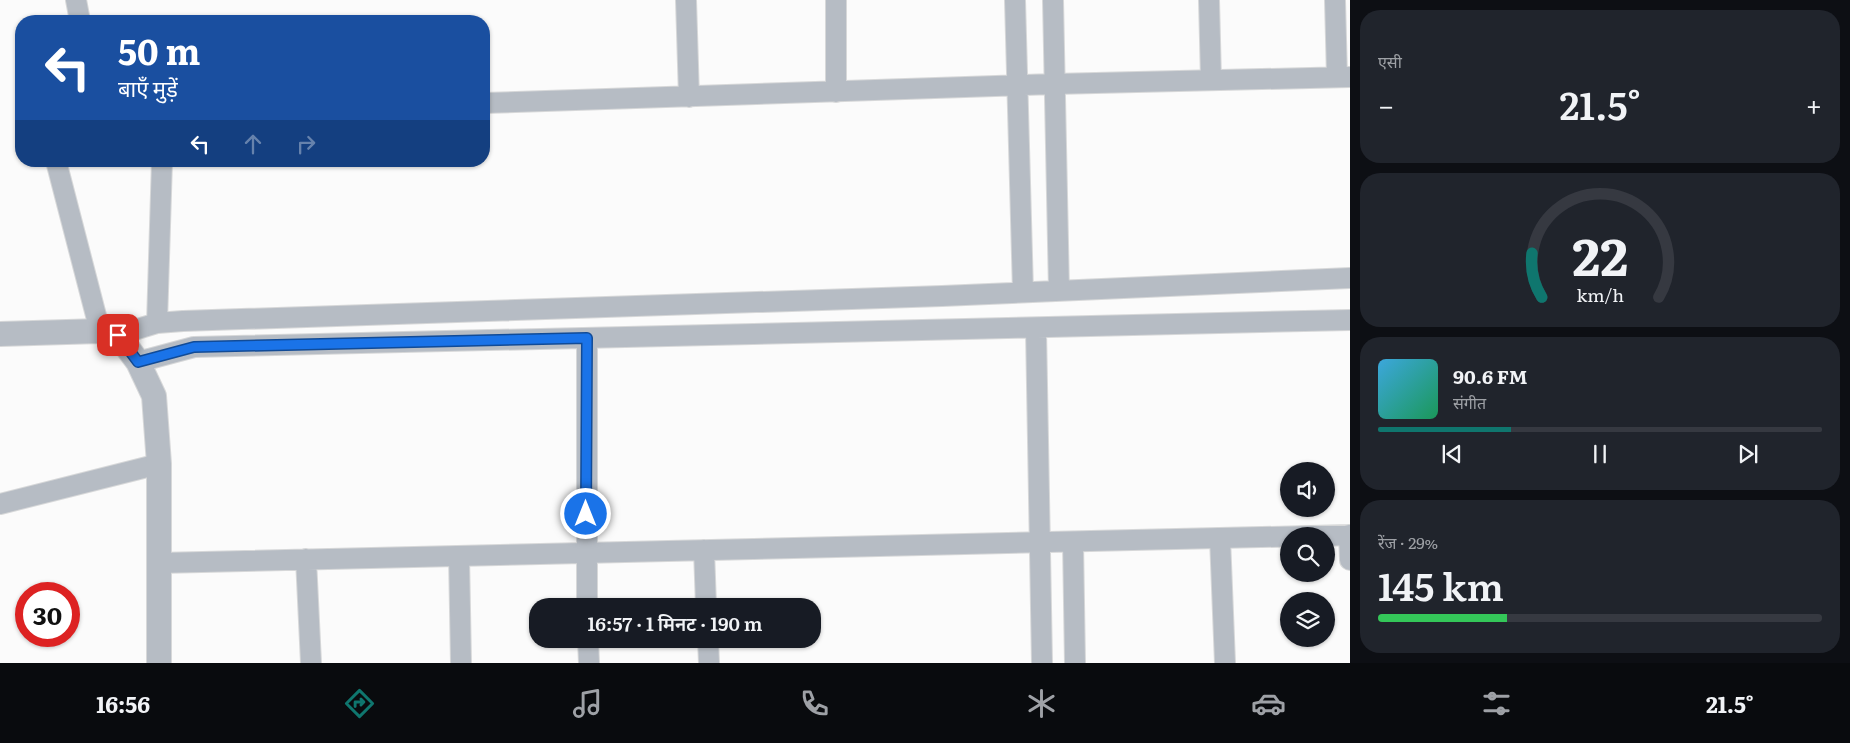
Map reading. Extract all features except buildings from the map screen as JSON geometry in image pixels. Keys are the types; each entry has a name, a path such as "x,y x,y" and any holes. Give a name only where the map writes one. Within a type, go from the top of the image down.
{"street":[{"path":"76,0 79,15"},
{"path":"686,0 689,97"},
{"path":"836,0 836,92"},
{"path":"1015,0 1022,292"},
{"path":"1053,0 1059,291"},
{"path":"1209,0 1211,80"},
{"path":"490,103 1054,84 1344,77 1335,0"},
{"path":"58,167 109,333 138,362 154,396 159,464 159,663"},
{"path":"157,323 162,167"},
{"path":"0,334 109,333 157,323 1059,291 1350,278"},
{"path":"138,362 194,347 1036,329 1350,320"},
{"path":"1036,329 1042,663"},
{"path":"587,338 587,598"},
{"path":"0,504 159,464"},
{"path":"159,563 1349,535 1350,560"},
{"path":"1220,538 1224,663"},
{"path":"1073,542 1075,663"},
{"path":"704,550 706,598"},
{"path":"459,556 461,663"},
{"path":"306,559 311,663"},
{"path":"588,648 589,663"},
{"path":"708,648 709,663"}],"route":[{"path":"118,335 138,362 194,347 587,338 586,514"}]}
